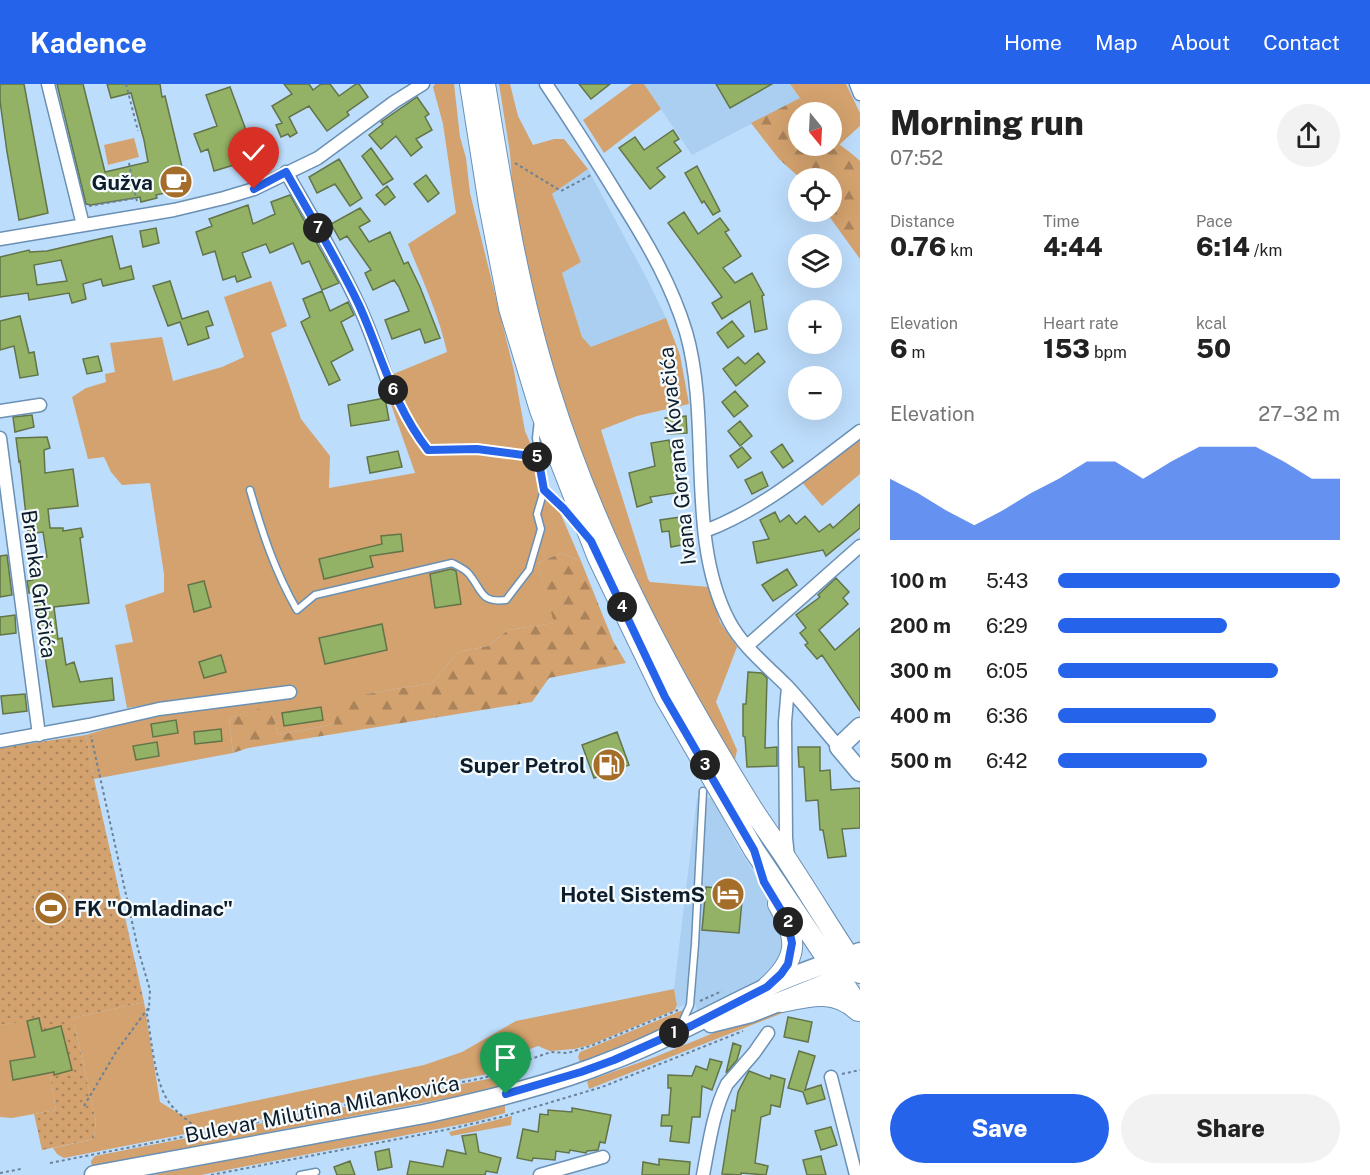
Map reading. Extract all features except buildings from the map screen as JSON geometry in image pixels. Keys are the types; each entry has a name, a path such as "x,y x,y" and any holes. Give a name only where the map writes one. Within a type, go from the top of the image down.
{"main road":[{"path":"470,84 502,278 514,327 540,410 591,541 665,697 754,850 851,966"},
{"path":"485,84 516,265 550,391 590,502 648,628 735,780 789,861 851,966 860,1008"},
{"path":"754,850 764,882 787,920 792,936 788,964 767,987"},
{"path":"782,1002 830,995 842,1000 860,1013"}],"street":[{"path":"48,84 83,225"},
{"path":"0,239 174,210 254,189 318,158 394,102 423,84"},
{"name":"Ivana Gorana Kovačića","path":"546,84 602,169 664,276 676,302 687,335 696,389 708,556 718,595 730,623 747,646 788,687 860,772"},
{"path":"856,84 860,94"},
{"path":"286,172 351,289 387,379"},
{"path":"0,411 40,405"},
{"path":"705,531 724,525 771,497 860,430"},
{"name":"Branka Grbčića","path":"0,438 39,735"},
{"path":"747,646 860,546"},
{"path":"788,687 785,722 786,838 789,861"},
{"path":"0,741 89,726 159,709 290,692"},
{"path":"839,747 860,727"},
{"name":"Bulevar Milutina Milankovića","path":"94,1175 470,1104 581,1072 614,1060 683,1030 767,987 851,966"},
{"name":"Bulevar Milutina Milankovića","path":"683,1030 735,1018 782,1002 851,966"},
{"path":"703,1175 723,1091 763,1043 768,1033"},
{"path":"831,1077 856,1175"},
{"path":"540,1175 580,1169 603,1157"}],"lane":[{"path":"387,379 414,432 428,450 477,449 538,457"},
{"path":"249,490 266,545 282,585 297,610 315,595 452,563 467,572 485,598 492,602 506,600 529,570 541,529 537,514 544,490 536,438 540,410"},
{"path":"544,490 564,509 591,541"},
{"path":"683,1030 684,1018 690,1005 703,791"},
{"path":"300,1175 316,1172"}],"path":[{"path":"126,84 138,131"},
{"path":"511,158 515,163 561,191 602,169"},
{"path":"129,163 138,204"},
{"path":"84,204 91,206 136,198"},
{"path":"89,726 138,949 150,990 147,1014 159,1075 164,1092 174,1108 203,1133"},
{"path":"50,1163 507,1072 521,1067 525,1061 551,1052 568,1053 593,1045 728,989"},
{"path":"84,1106 116,1052 149,1007"},
{"path":"831,1077 860,1070"},
{"path":"0,1173 21,1169"}],"shaded area":[{"path":"644,84 790,84 800,98 788,102 788,104 692,155"},
{"path":"588,169 666,318 591,348 582,337 562,273 581,262 552,194"},
{"path":"697,798 712,798 737,845 782,918 786,946 773,976 698,1013 694,1000 678,1008 674,989"}],"green space":[{"path":"435,84 454,84 470,193 514,371 525,431 581,561 561,553 538,563 555,623 508,630 488,646 458,652 432,683 366,694 334,724 278,735 271,706 229,718 233,753 94,779 86,735 125,723 193,709 194,697 127,708 115,645 133,642 125,605 164,592 164,574 150,483 122,485 111,472 104,457 88,459 72,397 86,388 106,382 105,374 115,372 110,343 162,337 173,381 222,367 244,357 224,297 271,281 287,326 271,333 301,419 330,456 329,488 415,473 385,387 395,387 391,375 447,352 435,311 408,244 456,213 443,124 433,87"},
{"path":"499,84 510,84 518,116 533,145 554,139 564,139 588,169 552,194 581,262 562,273 582,337 591,347 666,318 680,355 689,404 637,416 601,430 648,579 650,582 709,587 720,622 737,647 716,702 737,750 735,760 652,612 578,453 546,352 515,223 510,153"},
{"path":"632,84 644,84 661,109 604,153 583,120"},
{"path":"790,84 846,84 860,113 860,126 842,142 842,102 803,102"},
{"path":"788,104 788,156 842,156 842,146 860,161 860,259 833,222 842,222 842,168 789,168 779,159 751,123"},
{"path":"134,138 139,157 108,165 104,145"},
{"path":"860,436 860,474 822,506 801,481"},
{"path":"561,553 581,561 613,641 626,663 549,678 532,702 248,748 233,753 229,718 271,705 278,735 334,724 340,701 366,694 432,683 458,652 488,646 508,630 554,623 538,563"},
{"path":"86,735 144,1002 73,1018 96,1121 94,1139 42,1150 34,1114 56,1110 40,1019 0,1025 0,748"},
{"path":"674,989 677,1005 675,1010 590,1045 550,1051 538,1046 522,1052 517,1064 511,1068 498,1072 64,1158 53,1148 94,1139 96,1121 73,1018 144,1002 160,1102 183,1116 424,1065 462,1052 516,1021"},
{"path":"793,1006 798,1007 589,1089 587,1081 716,1032 756,1021"},
{"path":"683,1010 678,1023 580,1062 578,1057 580,1052"},
{"path":"40,1018 56,1110 12,1118 0,1117 0,1025"},
{"path":"497,1079 499,1086 459,1096 92,1166 91,1161 95,1156"},
{"path":"505,1105 505,1113 473,1122 201,1175 152,1175 462,1115"},
{"path":"512,1116 511,1125 451,1136 449,1132"}],"place":[{"name":"Gužva","path":"176,182"},
{"name":"Super Petrol","path":"609,765"},
{"name":"Hotel SistemS","path":"728,894"},
{"name":"FK \"Omladinac\"","path":"51,908"}],"route":[{"path":"254,189 286,172 351,289 387,379 414,432 428,450 477,449 538,457 544,490 564,509 591,541 665,697 754,850 760,874 787,920 792,936 788,964 767,987 691,1026 614,1060 506,1094"}]}
